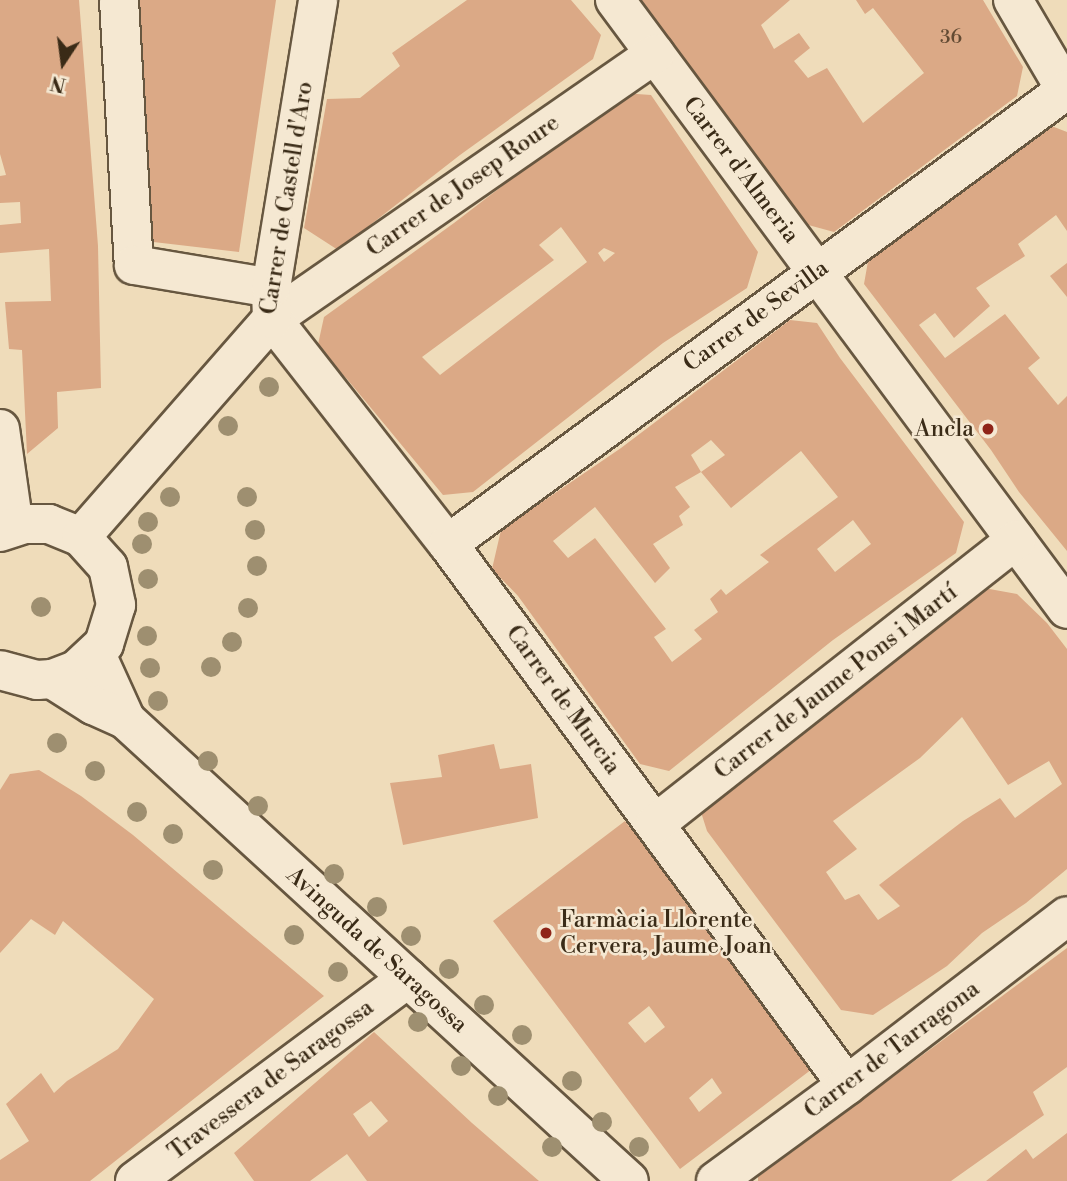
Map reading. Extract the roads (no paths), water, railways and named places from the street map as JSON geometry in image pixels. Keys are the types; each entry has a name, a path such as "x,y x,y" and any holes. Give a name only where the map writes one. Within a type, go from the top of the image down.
{"street":[{"path":"119,0 134,265 272,304"},
{"name":"Carrer de Castell d'Aro","path":"81,537 272,304 318,0"},
{"name":"Carrer d'Almeria","path":"615,0 1067,609"},
{"path":"1013,0 1066,91"},
{"name":"Carrer de Josep Roure","path":"272,304 655,54"},
{"name":"Carrer de Sevilla","path":"448,544 1066,91"},
{"name":"Carrer de Murcia","path":"272,304 847,1086"},
{"path":"0,429 7,530 49,524 81,537 108,567 115,593 114,619 96,654 76,670 52,679 37,680 2,674"},
{"name":"Carrer de Jaume Pons i Martí","path":"655,824 1016,540"},
{"name":"Avinguda de Saragossa","path":"96,654 125,720"},
{"name":"Avinguda de Saragossa","path":"52,679 93,705 125,720 629,1181"},
{"name":"Carrer de Tarragona","path":"716,1181 847,1086 1067,916"},
{"name":"Travessera de Saragossa","path":"135,1181 408,978"}],"place":[{"name":"Ancla","path":"988,429"},
{"name":"Farmàcia Llorente Cervera, Jaume Joan","path":"546,933"}]}
